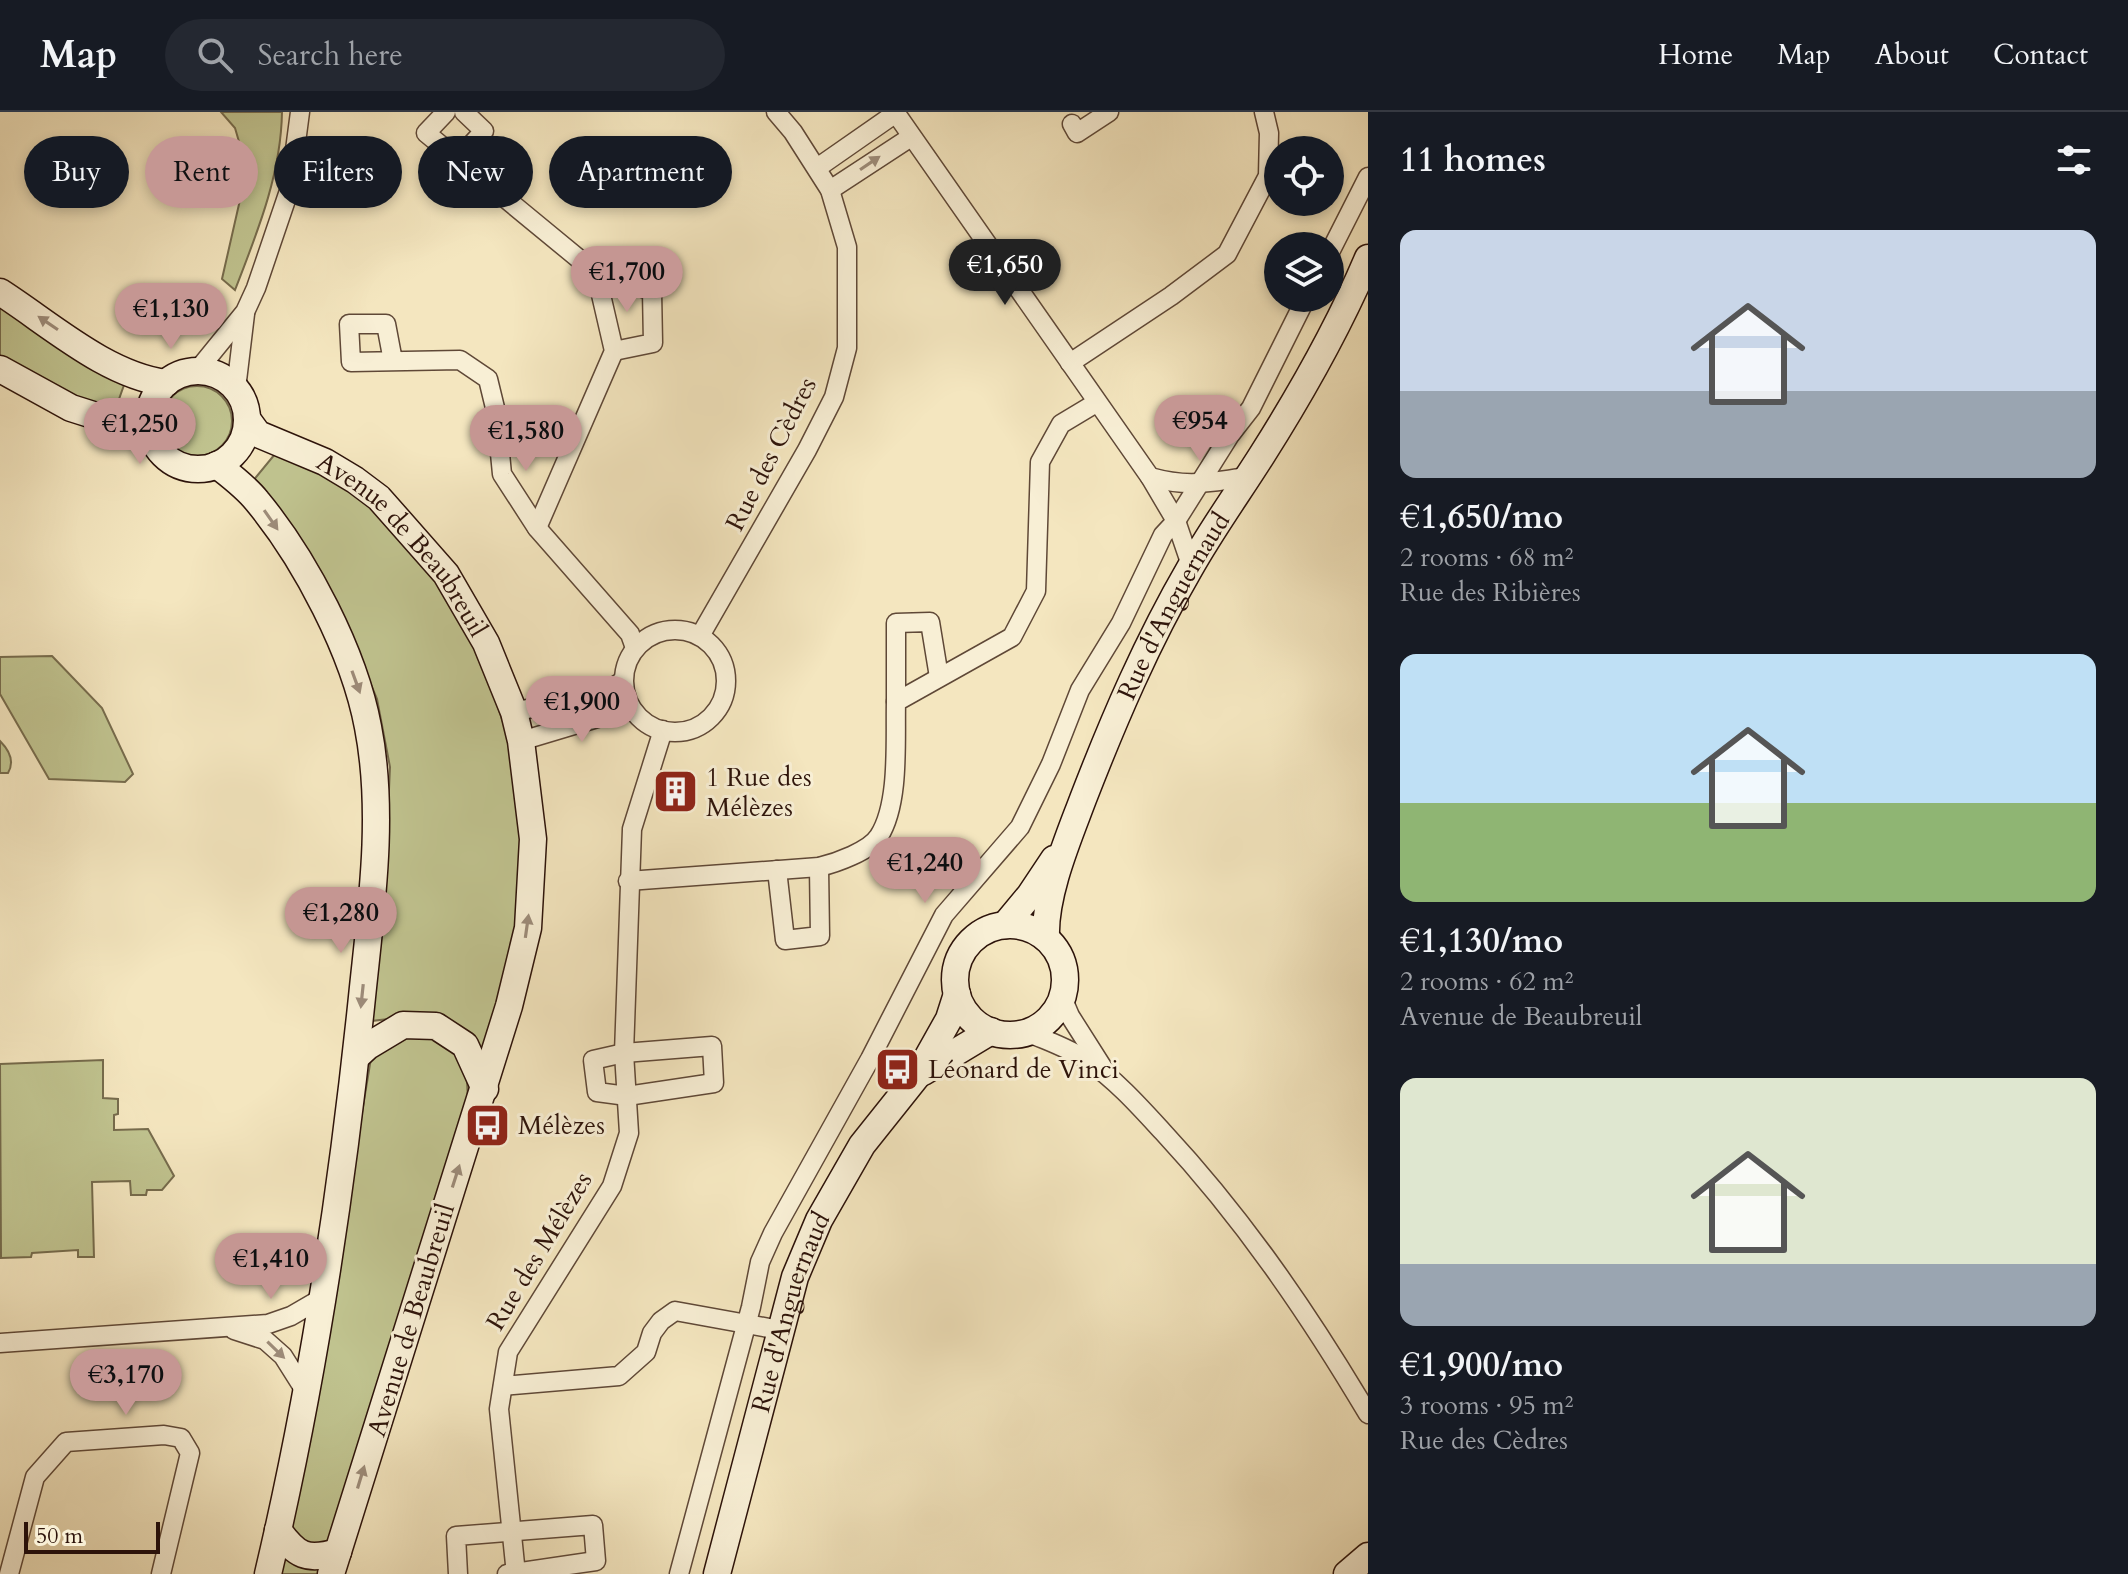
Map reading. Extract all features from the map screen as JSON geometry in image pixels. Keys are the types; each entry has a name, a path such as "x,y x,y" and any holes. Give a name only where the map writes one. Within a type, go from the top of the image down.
{"main road":[{"name":"Rue d'Anguernaud","path":"1046,938 1049,905 1068,840 1147,644 1351,299 1368,258"},
{"path":"0,292 113,367 151,381 166,383"},
{"path":"0,369 71,408 150,433"},
{"path":"197,371 225,379 236,389 247,419 239,446 217,465 203,469 175,463 164,455 150,433 151,406 166,383 180,375 197,371"},
{"name":"Avenue de Beaubreuil","path":"247,419 258,434 325,462 379,498 446,574 486,643 514,712 521,741 533,839 528,928 485,1089 335,1563 292,1549 278,1530"},
{"path":"217,465 256,499 310,579 339,639 364,705 374,771 375,816 366,958 336,1217 307,1394 268,1574"},
{"name":"Rue d'Anguernaud","path":"717,1574 795,1277 819,1220 862,1145 917,1076 949,1019 957,994 956,968 963,952 981,934 1005,925 1068,840"},
{"path":"957,994 968,1016 991,1031 1017,1035 1049,1019 1065,987 1064,969 1058,952 1034,930 1005,925"},
{"path":"356,1057 403,1025 436,1026 465,1045 485,1089"},
{"name":"Rue d'Anguernaud","path":"917,1076 991,1031"},
{"path":"1347,1574 1368,1556"}],"street":[{"path":"236,389 245,312 279,227 290,188 300,112"},
{"path":"430,136 426,133 446,112"},
{"path":"464,112 484,131 479,136"},
{"name":"Rue des Cèdres","path":"700,636 762,532 834,397 847,348 847,247 830,190 793,132 776,112"},
{"path":"1072,124 1077,133 1109,112"},
{"path":"1070,363 1171,296 1227,254 1268,176 1269,133 1264,112"},
{"path":"817,168 895,113 1150,477 1176,521 1191,565"},
{"path":"830,190 911,137"},
{"path":"1340,232 1368,177"},
{"path":"517,208 596,273 652,291 653,343 614,351"},
{"path":"537,528 614,351 596,273"},
{"path":"197,371 245,312"},
{"path":"679,1574 760,1262 773,1233 870,1059 944,915 1020,827 1051,764 1080,690 1121,623 1163,535 1176,521 1251,408 1299,312"},
{"path":"393,361 460,360 488,379 496,412 502,474 537,528 630,634 635,648"},
{"path":"896,702 1012,637 1036,591 1040,462 1061,424 1096,403"},
{"path":"1150,477 1199,485 1248,477"},
{"path":"628,881 819,867 843,861 879,838 894,795 896,623 930,622 939,677"},
{"path":"666,630 684,630 700,636 713,646 722,660 726,676 722,699 709,719 695,728 679,732 650,726 631,708 623,681 628,658 649,636 666,630"},
{"path":"514,712 607,691 623,681"},
{"path":"521,741 631,708"},
{"name":"Rue des Mélèzes","path":"516,1574 499,1409 508,1352 612,1186 629,1133 624,1053 632,829 663,730"},
{"path":"777,870 785,940 820,936 819,867"},
{"path":"1062,997 1070,1016 1109,1077"},
{"path":"1027,1032 1086,1059 1109,1077 1198,1170 1296,1299 1368,1414"},
{"path":"712,1046 714,1083 627,1096 597,1092 593,1060 624,1053 712,1046"},
{"path":"0,1343 268,1324 291,1316 322,1298"},
{"path":"503,1386 619,1376 646,1352 652,1333 661,1321 675,1311 780,1330"},
{"path":"227,1328 265,1340 283,1356 307,1394"},
{"path":"9,1574 35,1477 66,1442 164,1435 181,1438 190,1453 161,1574"},
{"path":"458,1574 456,1536 593,1525 596,1561 504,1574"}],"green space":[{"path":"221,112 282,112 281,136 274,136 272,181 235,290 222,279 238,208 258,208 258,136 237,136 235,128"},
{"path":"0,307 53,338 101,374 124,385 114,413 102,410 0,357"},
{"path":"197,386 222,396 232,421 222,446 197,456 172,446 162,421 172,396"},
{"path":"275,454 331,477 366,501 424,562 475,644 508,737 520,788 521,900 510,962 480,1062 415,1016 371,1021 386,856 390,767 377,699 345,622 252,482"},
{"path":"52,656 102,708 133,774 125,782 49,779 0,694 0,657"},
{"path":"0,741 10,756 8,773 0,773"},
{"path":"401,1034 433,1034 452,1051 465,1071 468,1106 335,1532 325,1545 304,1547 289,1524 316,1392 372,1052"},
{"path":"103,1060 103,1098 118,1099 114,1130 148,1129 174,1176 162,1190 147,1190 146,1195 131,1195 130,1181 92,1182 94,1257 78,1257 78,1250 1,1258 0,1064"},
{"path":"283,1551 323,1566 320,1574 278,1574"}],"place":[{"name":"1 Rue des Mélèzes","path":"675,792"},
{"name":"Léonard de Vinci","path":"897,1069"},
{"name":"Mélèzes","path":"487,1125"}]}
